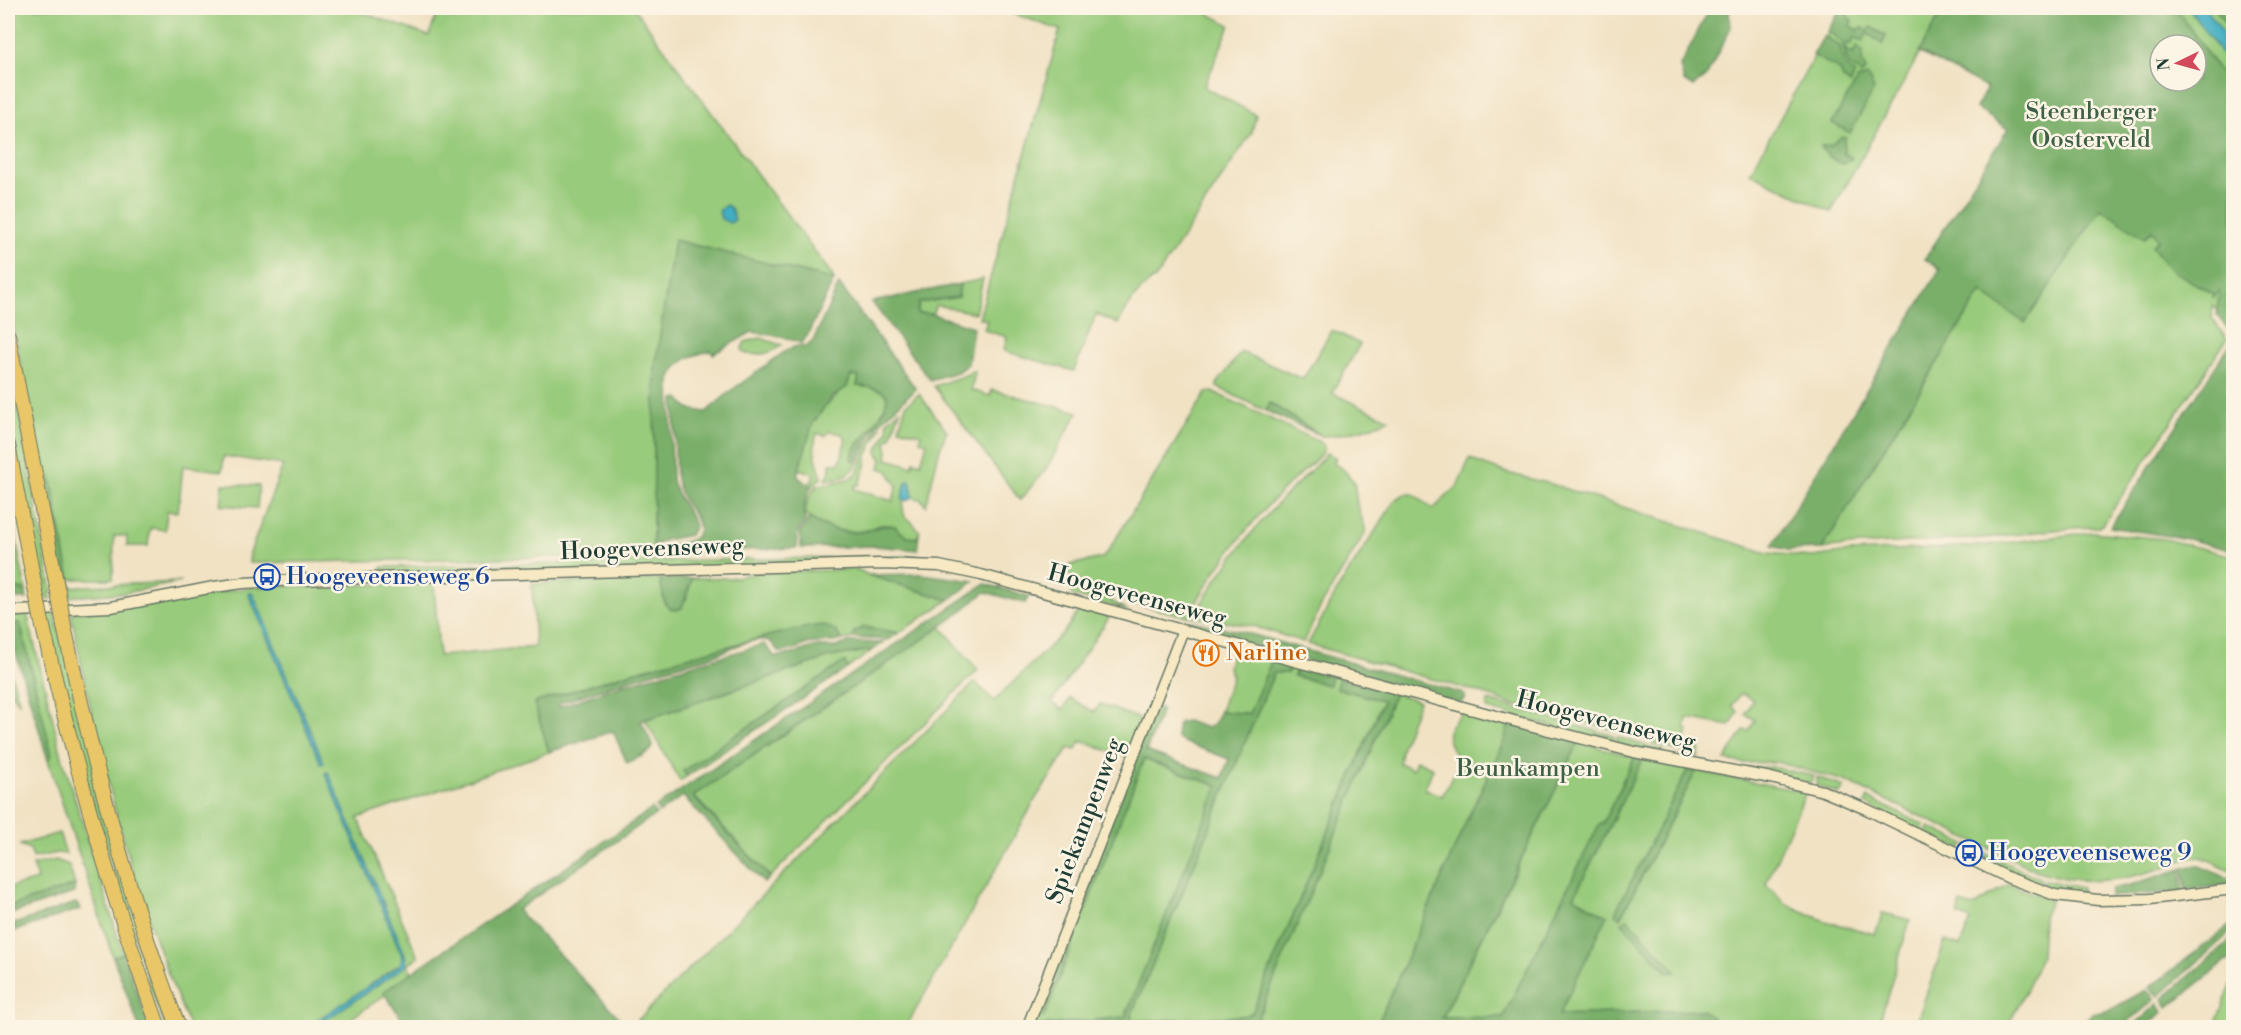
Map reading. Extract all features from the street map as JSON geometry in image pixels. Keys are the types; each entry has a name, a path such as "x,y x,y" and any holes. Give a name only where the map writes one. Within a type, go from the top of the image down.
{"highway":[{"path":"8,335 64,626 114,838 143,930 179,1028"},
{"path":"8,445 43,627 89,816 121,920 159,1028"}],"main road":[{"name":"Hoogeveenseweg","path":"11,611 118,606 243,582 912,564 968,571 1634,752 1771,778 1822,791 1866,809 2009,878 2055,895 2098,900 2150,899 2234,889"},
{"name":"Spiekampenweg","path":"1027,1028 1183,630"}],"green space":[{"path":"8,8 350,8 429,36 439,8 634,8 834,280 674,240 655,369 653,547 649,553 567,557 249,563 250,553 283,465 224,456 222,471 183,466 178,512 167,511 165,530 150,528 148,546 127,546 127,536 114,536 113,579 69,579 51,479 43,481 8,298"},
{"path":"997,8 1198,8 1230,25 1204,87 1256,115 1252,132 1156,278 1139,292 1118,324 1096,314 1074,371 1004,351 1007,337 984,330 987,320 979,318 1060,30"},
{"path":"1710,8 1731,8 1729,13 1731,27 1706,77 1693,87 1684,81 1680,66"},
{"path":"1841,8 2233,8 2233,326 2213,305 2212,318 2227,339 2103,524 2098,527 1983,538 1882,543 1822,549 1981,292 1925,259 2008,129 1976,108 1987,88 1920,53 1831,212 1750,173"},
{"path":"1841,8 1851,8 1847,15 1852,21 1850,26 1859,30 1862,27 1868,31 1871,27 1886,36 1882,44 1867,33 1863,42 1855,37 1851,44 1848,43 1845,50 1853,54 1857,47 1863,53 1862,61 1866,71 1860,75 1859,71 1848,65 1842,42 1828,31"},
{"name":"Steenberger Oosterveld","path":"1944,8 2176,8 2193,33 2148,33 2148,93 2208,93 2208,55 2233,91 2233,340 2229,330 2217,316 2219,291 2213,297 2213,294 2170,269 2152,246 2158,239 2152,230 2144,238 2101,208 2025,323 1981,292 1822,549 1788,550 1772,546 1940,269 1925,259 2008,129 1976,108 1987,88 1919,52"},
{"path":"2219,8 2233,8 2233,35 2217,12"},
{"path":"1824,36 1840,46 1844,65 1855,74 1850,84 1843,78 1840,70 1813,55"},
{"path":"1868,76 1874,90 1850,133 1832,123 1857,80"},
{"path":"1841,137 1846,137 1844,153 1852,158 1843,164 1830,157 1821,146 1830,146"},
{"path":"674,240 834,280 807,336 801,343 783,337 752,332 713,354 711,351 697,354 677,367 670,379 672,480 695,526 690,535 665,540 653,547 655,369"},
{"path":"983,279 975,313 936,305 932,314 917,313 919,303 958,297 960,284"},
{"path":"839,284 916,389 875,429 858,462 851,459 882,413 887,395 877,389 857,386 859,377 851,375 847,387 831,398 813,423 797,476 811,487 804,507 805,520 797,534 797,548 653,553 661,548 688,541 695,537 699,528 682,497 676,479 674,399 679,398 689,409 706,412 787,350 797,346 806,347 813,341"},
{"path":"960,284 958,297 919,303 917,313 932,314 973,327 968,364 957,372 930,380 872,302"},
{"path":"1332,330 1360,344 1332,393 1389,419 1356,430 1322,436 1271,404 1266,411 1217,387 1241,352 1303,379"},
{"path":"760,338 782,345 764,354 744,353 742,348 745,342"},
{"path":"2233,340 2233,551 2188,539 2110,527"},
{"path":"8,354 52,592 50,593 51,599 43,599 8,416"},
{"path":"972,371 975,372 971,390 990,396 992,390 1078,412 1046,469 1020,500 934,386"},
{"path":"851,375 859,377 857,386 877,389 887,395 882,413 859,443 851,459 858,462 845,476 826,480 830,472 830,463 839,463 841,460 846,440 842,434 830,431 825,436 817,433 815,451 822,477 811,487 808,485 814,474 799,469 808,434 817,416 844,388"},
{"path":"1213,392 1320,442 1324,446 1323,452 1245,531 1208,583 1189,617 1140,605 1103,589 1072,584 1070,565 1102,558 1107,553 1206,393"},
{"path":"919,394 947,431 940,448 926,505 922,500 913,497 911,483 906,482 903,500 904,513 905,517 920,532 916,538 904,534 891,525 882,525 865,531 849,531 822,526 809,518 806,506 816,486 849,479 857,473 866,448 881,427 867,456 859,485 856,485 854,489 893,501 897,485 888,471 880,468 882,460 877,452 888,429 887,421 900,410 891,437 886,442 887,459 912,466 914,461 921,463 927,443 920,440 921,434 899,428 906,405"},
{"path":"1270,403 1322,436 1266,411"},
{"path":"1327,453 1336,458 1333,463 1344,470 1354,482 1357,504 1366,531 1320,608 1304,642 1253,626 1193,617 1222,572 1255,529"},
{"path":"1470,458 1507,473 1551,484 1767,553 1812,557 1850,552 1980,546 2093,532 2164,539 2233,556 2233,872 2209,860 2196,857 2184,859 2156,870 2112,880 2082,880 2053,876 1845,781 1776,762 1744,763 1725,760 1744,730 1749,731 1755,720 1745,714 1753,700 1741,693 1732,706 1738,712 1730,726 1687,718 1685,728 1688,730 1684,744 1700,749 1698,757 1653,743 1647,738 1509,704 1491,696 1308,644 1339,587 1396,499 1405,494 1413,494 1433,509 1457,487"},
{"path":"51,478 71,587 64,587 43,481"},
{"path":"223,484 259,486 257,508 221,505"},
{"path":"8,501 26,591 8,586"},
{"path":"809,518 829,527 851,532 895,526 910,537 916,538 919,535 917,550 875,546 801,548 800,533"},
{"path":"917,556 934,562 383,577 382,567"},
{"path":"857,569 868,575 949,600 899,633 864,627 854,632 853,638 842,640 841,637 781,633 628,673 535,703 549,752 358,818 418,957 407,965 405,955 328,773 402,953 402,962 307,1027 190,1027 150,925 119,823 93,719 71,613 254,587 434,583 439,656 535,647 532,584 660,579 665,605 686,600 692,578 730,578 757,573"},
{"path":"921,574 974,581 949,600 868,575"},
{"path":"692,578 682,608 676,610 667,606 660,579"},
{"path":"181,582 124,593 66,597 64,587"},
{"path":"985,584 1029,596 1025,603 985,592 952,619 694,796 770,877 764,883 683,796 659,813 656,807"},
{"path":"8,586 26,591 27,599 8,599"},
{"path":"1072,588 1094,591 1128,611 1071,595"},
{"path":"1081,608 1110,616 1052,702 1063,710 1070,698 1094,712 1100,704 1140,719 1126,757 1081,741 1075,750 1069,748 1038,795 906,1027 630,1028 975,682 994,701 1064,632"},
{"path":"46,613 54,613 173,1027 165,1027 151,990 86,783"},
{"path":"27,614 62,757 123,953 113,957 48,760 51,755 22,630 19,623 8,624 10,615"},
{"path":"1192,621 1244,632 1302,649 1298,657 1192,629"},
{"path":"20,623 52,755 48,760 8,627 8,624"},
{"path":"823,625 835,630 842,640 807,644 783,652 779,652 770,641 747,642 709,657 578,696 560,703 559,707 612,688 764,644 775,657 813,647 836,647 849,642 883,643 873,650 830,657 641,721 652,747 650,751 627,763 613,731 549,752 534,703 686,657 801,628"},
{"path":"864,627 899,633 888,640 853,638 854,632"},
{"path":"941,627 978,670 770,877 694,796"},
{"path":"873,650 848,668 844,662 683,771 687,776 680,781 645,720 830,657"},
{"path":"1233,650 1272,660 1249,714 1220,711 1232,677 1228,667"},
{"path":"1305,650 1464,694 1465,697 1461,703 1305,660 1303,656"},
{"path":"1272,660 1290,665 1288,673 1274,673 1131,1016 1132,1021 1155,1020 1159,1027 1031,1028 1125,1017 1218,786 1144,759 1044,1017 1036,1016 1155,707 1160,708 1161,712 1146,751 1222,778 1229,759 1181,741 1176,736 1178,723 1186,721 1207,728 1213,725 1220,711 1249,714"},
{"path":"844,662 848,668 687,776 683,771"},
{"path":"8,663 19,702 9,684"},
{"path":"1290,665 1297,667 1294,676 1329,685 1331,676 1339,678 1336,688 1383,700 1252,1013 1244,1016 1161,1020 1166,1028 1159,1027 1155,1020 1131,1021 1131,1016 1274,673 1288,673"},
{"path":"1297,667 1331,676 1329,685 1294,676"},
{"path":"1339,678 1395,693 1254,1027 1166,1027 1160,1020 1244,1016 1252,1013 1383,701 1336,688"},
{"path":"1395,693 1419,701 1402,746 1399,763 1413,769 1416,760 1433,768 1425,789 1442,796 1459,765 1449,742 1448,732 1450,726 1464,711 1509,723 1505,739 1379,1021 1260,1026 1256,1022"},
{"path":"1488,701 1614,736 1613,741 1487,709"},
{"name":"Beunkampen","path":"1509,723 1579,742 1442,1018 1503,1017 1635,757 1643,759 1574,897 1607,916 1559,1015 1702,1010 1725,1027 1260,1028 1379,1021 1505,739"},
{"path":"1617,737 1663,751 1662,754 1617,744"},
{"path":"1579,742 1635,757 1503,1017 1442,1019"},
{"path":"1143,759 1219,786 1125,1017 1032,1026 1036,1016 1044,1017"},
{"path":"1643,759 1688,769 1616,912 1621,917 1696,771 1806,792 1766,884 1786,904 1825,921 1875,934 1883,913 1910,920 1878,1027 1725,1027 1701,1010 1558,1015 1607,916 1574,897"},
{"path":"1772,767 1814,776 1810,783 1746,768"},
{"path":"1688,769 1696,771 1620,918 1615,913"},
{"path":"1817,777 1844,788 1839,794 1816,785"},
{"path":"1868,798 1924,825 1922,832 1865,804"},
{"path":"652,809 656,814 517,910 625,1024 621,1027 408,1027 383,992"},
{"path":"1929,827 1964,843 1961,849 1925,833"},
{"path":"59,833 66,854 57,853 33,858 30,849 20,845"},
{"path":"1967,845 2041,879 2036,885 1964,851"},
{"path":"56,860 69,865 75,885 8,907 8,888 37,880 33,865"},
{"path":"2197,865 2233,880 2233,884 2186,890 2183,868"},
{"path":"2181,869 2183,891 2110,897 2111,889"},
{"path":"2044,880 2082,888 2082,894 2058,892 2042,885"},
{"path":"2009,884 2051,900 2043,917 2041,956 2007,1027 1915,1027 1945,941 1960,946 1971,920 1958,915 1961,903 1973,907"},
{"path":"75,885 74,893 8,915 8,907"},
{"path":"76,903 81,909 8,933 8,926"},
{"path":"1628,919 1677,972 1668,972 1622,923"},
{"path":"2233,923 2233,930 2159,996 2149,988"},
{"path":"2233,938 2233,959 2168,1007 2163,999"},
{"path":"123,953 150,1027 139,1027 113,957"},
{"path":"407,965 412,972 384,992 385,995 337,1028 315,1027"},
{"path":"2233,981 2233,1027 2214,1027"},
{"path":"2146,990 2154,998 2153,1001 2122,1027 2081,1027 2093,1014 2110,1010"},
{"path":"2158,1004 2163,1012 2145,1027 2132,1027"}],"water":[{"path":"2189,8 2206,8 2233,47 2233,71 2208,33"},
{"path":"726,205 731,208 735,220 730,223 721,219 719,211"},
{"path":"910,480 913,497 905,501 902,498 907,481"},
{"path":"248,593 252,593 257,603 324,763 321,764"},
{"path":"328,772 405,955 407,965 315,1027 307,1027 400,965 403,958 325,773"}],"place":[{"name":"Hoogeveenseweg 6","path":"267,577"},
{"name":"Narline","path":"1206,653"},
{"name":"Hoogeveenseweg 9","path":"1969,853"}]}
